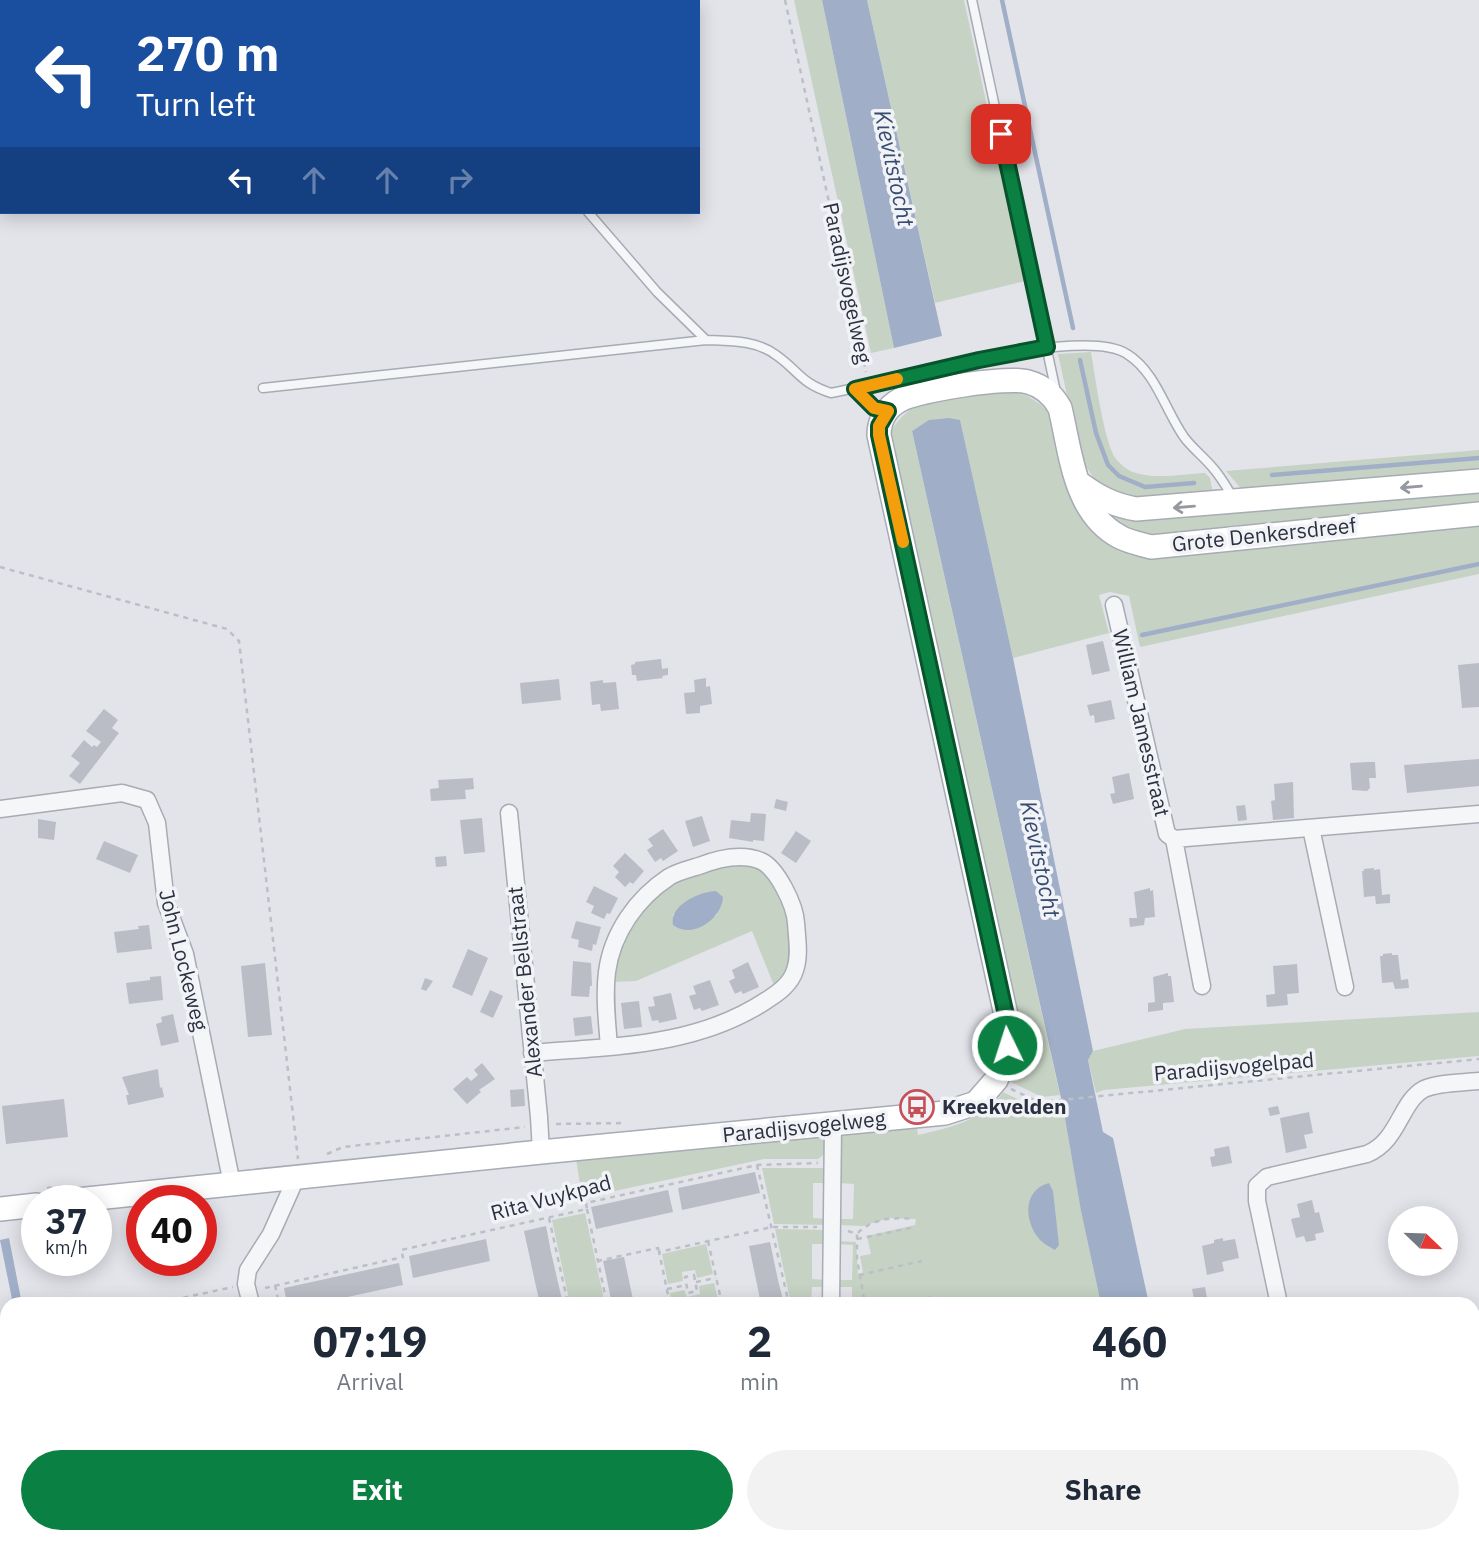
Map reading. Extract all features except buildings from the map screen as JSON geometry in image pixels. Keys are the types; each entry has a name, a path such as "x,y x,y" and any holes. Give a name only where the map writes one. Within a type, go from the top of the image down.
{"street":[{"path":"888,411 901,399 913,395 1016,379 1043,388 1054,397 1060,408"},
{"name":"Grote Denkersdreef","path":"1060,408 1083,500 1098,522 1121,538 1151,547 1479,514"},
{"name":"Paradijsvogelweg","path":"112,1196 232,1184 296,1171 541,1152 945,1113 976,1103 996,1080 1005,1060 1009,1029 879,435 879,426 888,411"},
{"name":"Grote Denkersdreef","path":"1079,483 1101,499 1136,509 1479,481"},
{"name":"William Jamesstraat","path":"1114,605 1167,834 1174,839 1479,814"},
{"name":"John Lockeweg","path":"0,809 122,793 147,800 157,823 166,903 185,954 232,1184"},
{"name":"Alexander Bellstraat","path":"509,813 540,1117 541,1152"},
{"path":"1311,828 1345,987"},
{"name":"William Jamesstraat","path":"1174,839 1202,986"},
{"path":"532,1053 649,1044 703,1031 748,1013 788,984 796,970 796,917 771,867 758,859 738,857 712,861 670,876 637,905 618,933 607,971 609,1046"},
{"path":"1278,1297 1257,1201 1257,1186 1267,1177 1380,1149 1421,1091 1433,1086 1479,1081"},
{"path":"831,1297 833,1125"},
{"path":"248,1293 248,1270 271,1234 292,1187 296,1171"},
{"path":"0,1209 21,1207"}],"lane":[{"path":"972,0 1060,408"},
{"path":"590,214 657,292 706,340"},
{"path":"262,388 706,340 741,341 758,345 776,355 797,376 815,388 831,393 1047,347 1091,344 1108,346 1126,353 1139,363 1152,379 1185,438 1214,469 1236,502"},
{"path":"855,389 874,408 888,411"}],"path":[{"name":"Paradijsvogelweg","path":"785,0 869,386"},
{"path":"0,567 227,629 239,641 296,1171"},
{"name":"Paradijsvogelpad","path":"996,1080 1032,1099 1050,1101 1479,1059"},
{"name":"Rita Vuykpad","path":"214,1297 248,1293 402,1257 401,1250 587,1209 586,1203 757,1165 833,1163"},
{"path":"757,1165 787,1297"},
{"path":"587,1209 605,1297"},
{"path":"549,1218 566,1297"},
{"path":"857,1234 873,1223 888,1219 914,1219"},
{"path":"659,1252 772,1227 832,1227 857,1234"},
{"path":"858,1239 915,1227"},
{"path":"857,1234 859,1275 864,1297"},
{"path":"708,1241 720,1297"},
{"path":"597,1261 658,1248 669,1297"},
{"path":"859,1275 922,1261"},
{"path":"694,1275 696,1283 698,1291 688,1293 685,1277 694,1275"},
{"path":"696,1283 716,1278"},
{"path":"275,1285 278,1297"},
{"path":"667,1289 686,1285"}],"green space":[{"path":"794,0 822,0 894,348 871,353"},
{"path":"867,0 964,0 1025,281 935,303"},
{"path":"1091,352 1104,424 1116,459 1128,470 1142,474 1160,476 1205,473 1210,478 1214,499 1143,505 1099,486 1081,459 1058,354"},
{"path":"997,388 1027,396 1051,414 1080,515 1092,531 1115,546 1479,522 1479,574 1140,647 1129,596 1110,592 1099,595 1109,633 1013,658 960,421 935,420 912,431 1060,1095 1042,1097 1009,1081 1020,1053 1020,1028 889,434 902,417 920,404"},
{"path":"1479,450 1479,476 1243,491 1226,471"},
{"path":"1479,486 1479,501 1428,510 1147,542 1097,509 1118,516"},
{"path":"744,861 766,870 782,894 792,936 789,967 775,988 752,931 636,981 612,982 626,931 640,909 676,878","holes":["673,914 718,914 698,928 673,925"]},
{"path":"1479,1012 1479,1056 1104,1090 1096,1093 1088,1060 1093,1051 1185,1029"},
{"path":"1003,1092 1034,1107 1063,1107 1100,1297 852,1297 852,1287 838,1287 838,1280 852,1280 853,1245 838,1244 838,1241 856,1242 858,1274 863,1273 860,1256 871,1254 867,1236 915,1225 916,1219 889,1218 863,1226 839,1225 839,1219 853,1219 854,1184 839,1183 840,1127 916,1120 918,1135 954,1126 976,1116 995,1102"},
{"path":"828,1128 827,1152 818,1159 764,1159 582,1198 575,1152"},
{"path":"762,1168 828,1168 828,1183 813,1183 813,1218 827,1219 827,1225 774,1224"},
{"path":"585,1213 603,1297 568,1297 552,1220"},
{"path":"775,1229 827,1230 827,1244 812,1244 812,1279 826,1280 826,1287 812,1287 811,1297 790,1297"},
{"path":"706,1244 713,1274 697,1278 695,1270 682,1272 683,1281 668,1284 662,1254"},
{"path":"714,1283 717,1297 687,1297 700,1294 699,1286"},
{"path":"684,1290 687,1297 671,1297 670,1293"}],"water":[{"name":"Kievitstocht","path":"822,0 867,0 942,336 894,348"},
{"name":"Kievitstocht","path":"929,420 960,420 1013,658 1093,1051 1088,1060 1103,1132 1113,1138 1147,1297 1099,1297 1063,1107 912,431"},
{"path":"716,891 723,897 721,905 705,925 689,930 673,925 673,918 680,906 694,897"},
{"path":"1049,1183 1053,1191 1059,1245 1055,1250 1035,1233 1028,1207 1034,1192"},
{"path":"9,1238 21,1297 12,1297 0,1240"}],"waterway":[{"path":"1002,0 1073,328"},
{"path":"1080,360 1096,433 1108,465 1119,476 1145,487 1194,483"},
{"path":"1272,475 1479,458"},
{"path":"1142,635 1479,564"}],"slow traffic":[{"path":"897,379 855,389 874,408 888,411 879,426 879,435 903,542"}],"place":[{"name":"Kreekvelden","path":"917,1107"}],"route":[{"path":"1001,134 1047,347 855,389 874,408 888,411 879,426 879,435 1009,1029 1007,1045"}]}
